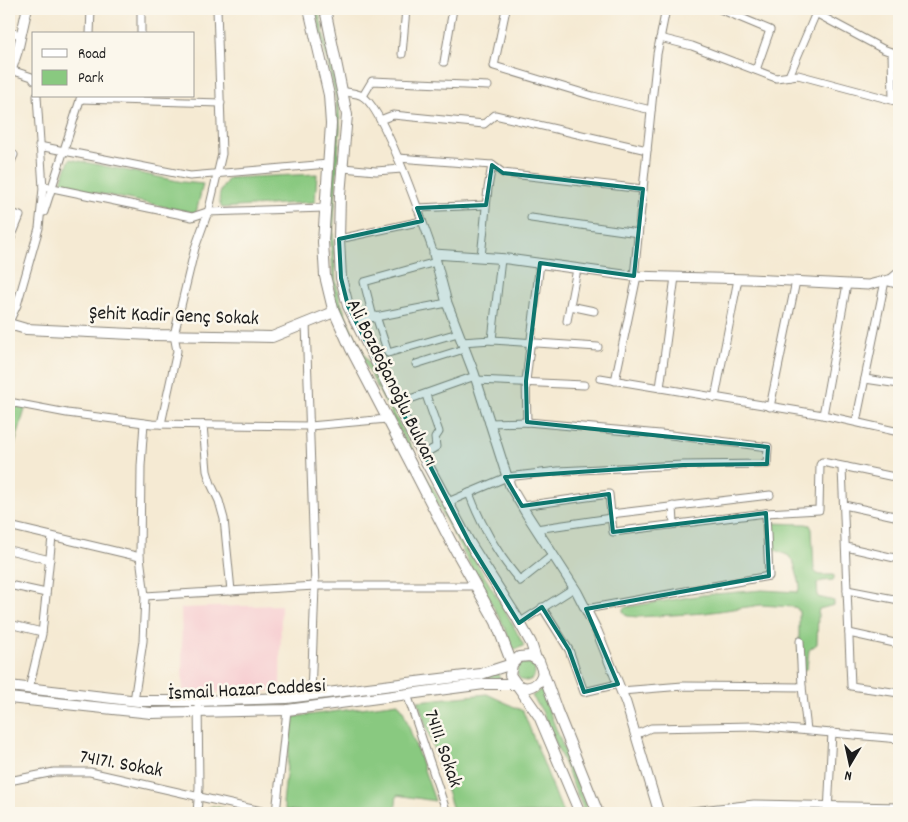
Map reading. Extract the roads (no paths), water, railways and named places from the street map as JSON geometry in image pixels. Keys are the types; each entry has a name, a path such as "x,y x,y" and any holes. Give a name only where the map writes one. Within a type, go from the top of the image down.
{"main road":[{"name":"Ali Bozdoğanoğlu Bulvarı","path":"309,9 329,94 331,124 324,208 324,276 334,312 387,418 501,631 512,664"},
{"name":"Ali Bozdoğanoğlu Bulvarı","path":"324,9 347,115 339,239 341,278 348,306 396,404 469,542 520,623 531,643 536,659"},
{"name":"Şehit Kadir Genç Sokak","path":"9,323 26,329 272,338 334,312"},
{"path":"580,813 539,716 510,675 512,664 524,655 536,659 542,666 557,711 598,813"},
{"name":"İsmail Hazar Caddesi","path":"9,698 151,713 199,706 311,696 481,674 512,664"},
{"path":"516,684 526,688 536,685 543,671"},
{"name":"İsmail Hazar Caddesi","path":"9,686 134,701 287,710 484,684 516,684"}],"street":[{"path":"27,9 18,50 10,74 26,74 32,78"},
{"path":"90,32 91,9"},
{"path":"141,9 141,32"},
{"path":"161,424 177,351 174,335 195,248 208,212 222,154 217,9"},
{"path":"402,54 406,9"},
{"path":"444,62 453,9"},
{"path":"506,9 494,66 593,96 651,110"},
{"path":"615,380 636,276 638,233 657,54 666,9"},
{"path":"720,9 770,30 756,70"},
{"path":"660,38 692,46 776,78 798,75 896,101 896,54 808,9"},
{"path":"789,76 816,13"},
{"path":"9,32 21,35"},
{"path":"362,96 372,81 488,86"},
{"path":"343,91 362,96 374,107 398,158 435,258 447,304 475,378 507,477 522,506 574,588 597,630 620,688 659,813"},
{"path":"37,98 43,186 40,226"},
{"path":"9,323 17,305 81,98 220,103"},
{"path":"380,120 393,116 484,124 495,115 647,150"},
{"path":"40,146 190,176 328,164"},
{"path":"9,154 14,156 9,166"},
{"path":"398,158 492,165 503,173 643,189"},
{"path":"481,257 492,165"},
{"path":"343,168 376,171 402,169"},
{"path":"43,186 192,217 208,212 324,208"},
{"path":"417,208 486,205"},
{"path":"9,212 20,216 9,243"},
{"path":"531,218 638,233"},
{"path":"339,239 422,222"},
{"path":"598,347 492,340 461,341 388,354 364,282 435,258 481,257 636,276 868,285 892,279 899,273"},
{"path":"492,340 501,259"},
{"path":"527,422 526,381 540,264"},
{"path":"567,321 577,269"},
{"path":"660,388 675,277"},
{"path":"715,398 738,279"},
{"path":"770,407 796,281"},
{"path":"885,281 899,284"},
{"path":"856,422 885,281"},
{"path":"823,415 847,284"},
{"path":"355,322 374,316 447,304"},
{"path":"570,306 594,311"},
{"path":"306,323 314,586 311,696"},
{"path":"416,364 461,341"},
{"path":"396,404 475,378 584,385"},
{"path":"600,378 823,415 899,432"},
{"path":"865,379 899,384"},
{"path":"426,394 439,432 435,438 436,446 429,451"},
{"path":"9,402 67,413 161,424 310,426 387,418"},
{"path":"448,502 507,477 558,472 683,465 767,464 768,447 671,435 527,422 489,423"},
{"path":"134,701 143,641 145,596 140,557 144,423"},
{"path":"202,425 207,471 224,519 231,591"},
{"path":"522,506 609,494 613,532 766,513 819,510 820,465 822,462 899,478"},
{"path":"847,467 842,468 850,686 899,693"},
{"path":"469,493 478,517 506,565 520,581 553,556"},
{"path":"536,529 673,506 770,495"},
{"path":"844,504 899,517"},
{"path":"673,506 674,524"},
{"path":"586,609 769,576 766,513"},
{"path":"9,526 140,557"},
{"path":"29,689 42,632 52,537"},
{"path":"846,547 899,559"},
{"path":"9,550 50,560"},
{"path":"9,584 46,593"},
{"path":"145,596 314,586 476,586"},
{"path":"520,623 574,588"},
{"path":"847,590 899,600"},
{"path":"542,608 569,650 584,692 620,688 683,686 802,687"},
{"path":"9,624 42,632"},
{"path":"849,634 899,644"},
{"path":"800,641 802,687 807,730"},
{"name":"74111. Sokak","path":"407,694 447,813"},
{"path":"197,813 199,796 199,706"},
{"path":"276,813 287,710"},
{"path":"635,734 651,728 754,726 899,739"},
{"path":"829,809 832,732"},
{"name":"74171. Sokak","path":"9,781 54,772 90,772 270,813"},
{"path":"674,813 754,804 829,809 899,807"}]}
